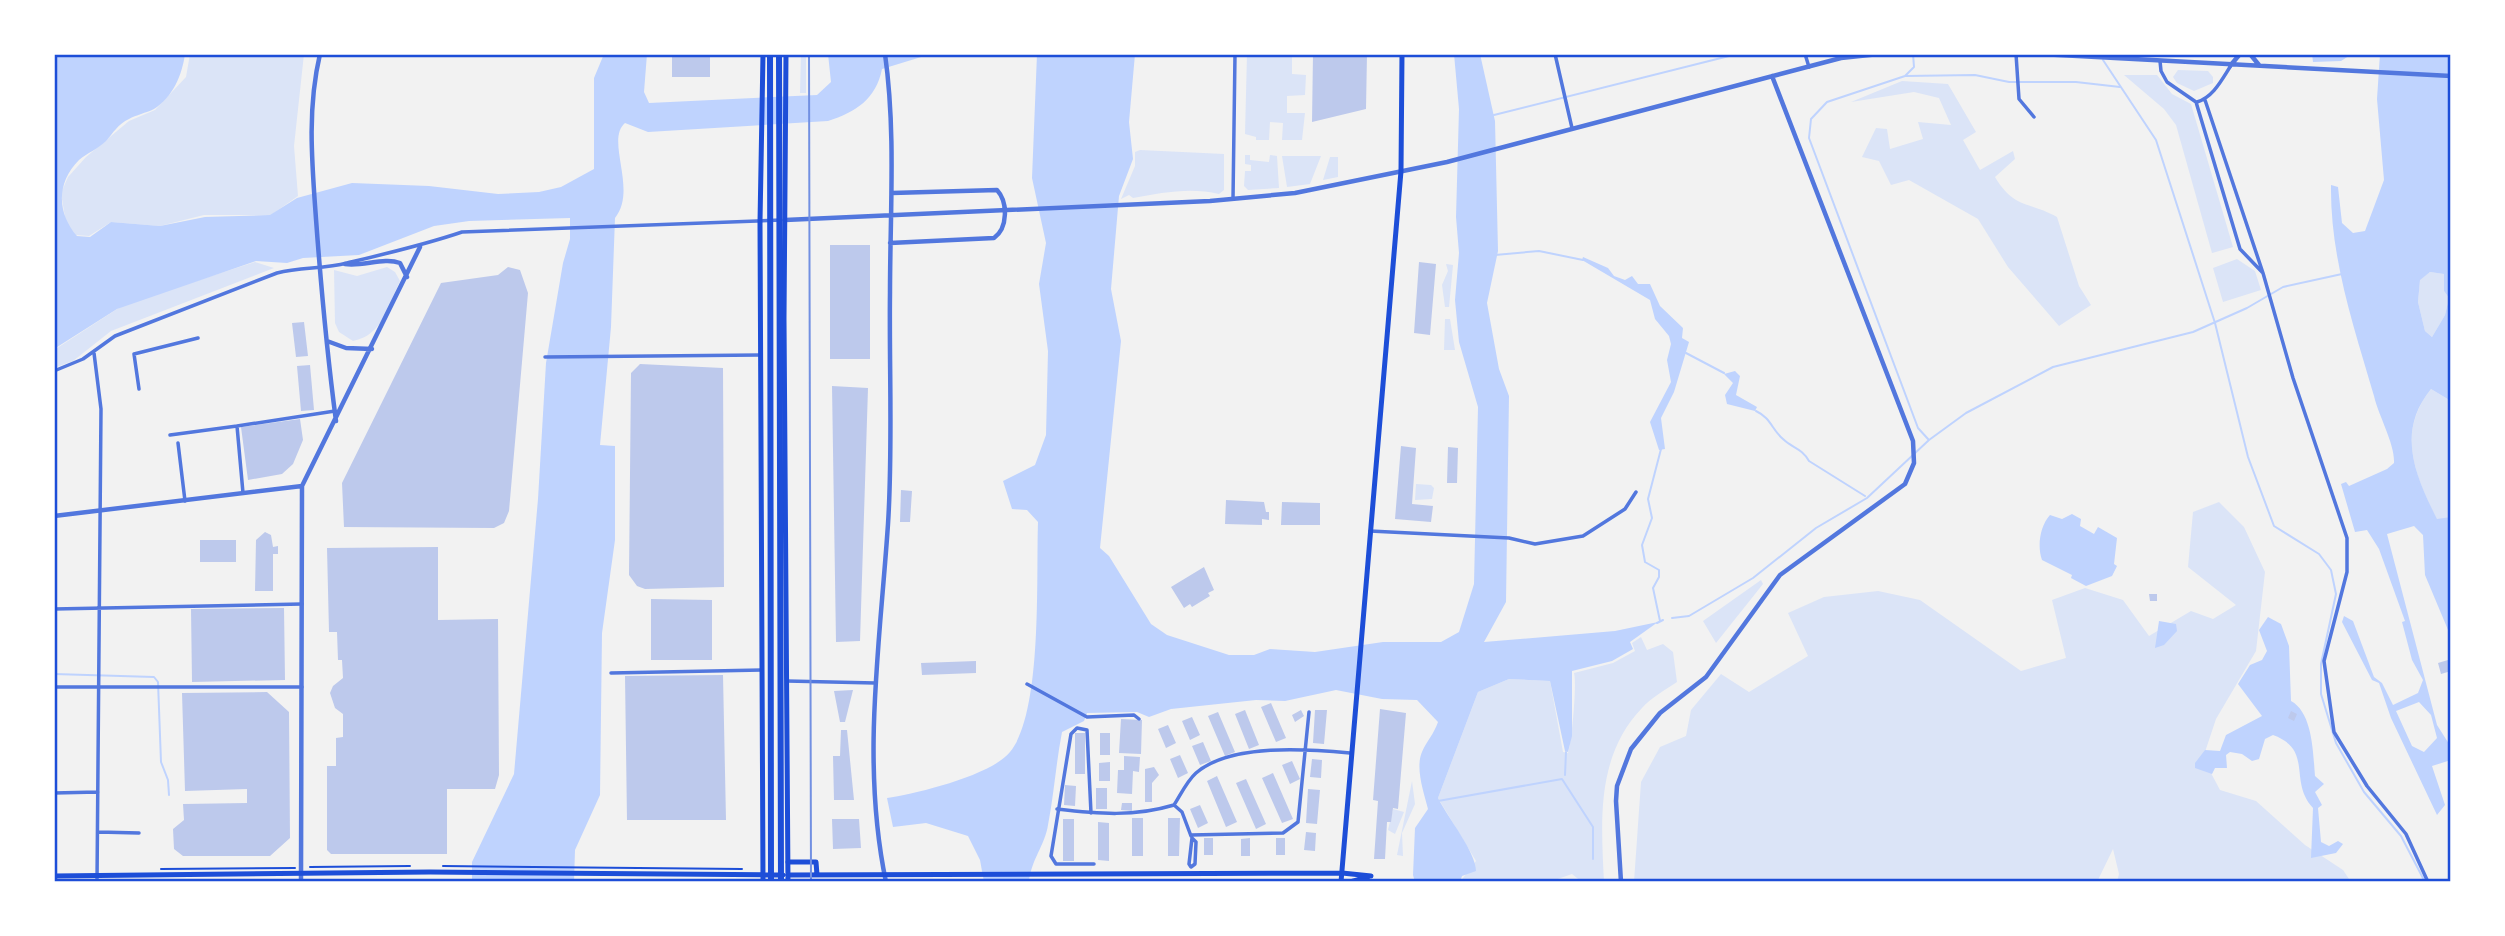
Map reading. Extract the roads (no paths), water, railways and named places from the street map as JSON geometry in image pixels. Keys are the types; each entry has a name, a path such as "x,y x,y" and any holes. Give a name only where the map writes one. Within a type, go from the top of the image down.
{"highway":[{"path":"770,54 771,882"},
{"path":"779,54 781,882"}],"main road":[{"path":"763,54 760,222 763,882"},
{"path":"786,54 788,879"},
{"path":"1341,882 1401,171 1402,54"},
{"path":"788,862 816,862 817,875"},
{"path":"54,876 97,878 431,869 600,869 763,874 788,879 817,875 885,874 1051,874 1190,878 1342,873 1371,876 1350,882"}],"street":[{"path":"320,54 311,114 313,174 321,291 336,422"},
{"path":"885,54 889,86 891,192 888,521 875,683 872,772 877,829 887,882"},
{"path":"1234,199 1236,54"},
{"path":"1555,54 1572,128"},
{"path":"1805,54 1809,67"},
{"path":"54,370 94,353 115,336 217,294 298,267 345,264 420,247 462,232 1128,205 1234,199 1295,192 1447,162 1841,58 1879,54"},
{"path":"2016,54 2016,88 2019,99 2034,117"},
{"path":"2040,54 2087,59 2119,60 2125,57 2230,66 2451,76"},
{"path":"2160,61 2161,71 2167,82 2196,102 2205,100 2240,54"},
{"path":"2250,54 2260,66"},
{"path":"1621,882 1617,786 1631,750 1660,713 1706,677 1780,575 1905,484 1914,461 1908,429 1772,76"},
{"path":"2205,100 2347,538 2347,572 2324,662 2334,732 2367,786 2406,834 2428,882"},
{"path":"2196,102 2240,249 2263,273"},
{"path":"890,243 994,238 1001,233 1004,209 1003,197 997,190 989,188 891,192"},
{"path":"301,882 302,486 336,422 420,247"},
{"path":"345,264 360,266 393,260 400,263 407,278"},
{"path":"139,389 134,354 198,338"},
{"path":"326,341 346,348 372,349"},
{"path":"94,353 101,409 97,878"},
{"path":"545,357 762,355"},
{"path":"170,435 335,411"},
{"path":"237,426 243,493"},
{"path":"178,443 185,501"},
{"path":"54,516 302,486"},
{"path":"1370,531 1509,538 1535,544 1583,536 1618,515 1636,492"},
{"path":"54,609 302,604"},
{"path":"611,673 762,670"},
{"path":"787,681 875,683"},
{"path":"1027,684 1087,717 1135,715 1139,719"},
{"path":"54,687 302,687"},
{"path":"1192,836 1283,833 1298,822 1301,814 1309,712"},
{"path":"1091,813 1087,730 1083,728 1073,730 1070,734 1057,809 1054,860 1056,864 1094,864"},
{"path":"1057,809 1135,815 1174,805 1200,770 1248,754 1307,749 1350,753"},
{"path":"54,793 98,792"},
{"path":"1174,805 1182,812 1196,842 1195,864 1191,867 1190,878"},
{"path":"98,832 139,833"}],"water":[{"path":"54,54 185,54 179,77 161,104 122,123 103,144 79,160 66,178 62,198 66,218 77,236 90,237 111,222 160,226 205,217 270,215 297,198 352,183 429,186 498,194 539,192 561,187 594,169 594,78 604,54 647,54 644,92 649,103 817,95 831,82 828,54 931,54 882,69 875,89 863,103 856,109 828,121 648,132 625,123 620,131 618,141 623,194 621,207 615,218 611,327 600,445 615,446 615,540 602,633 600,795 575,850 574,882 472,882 472,862 514,774 538,499 546,363 563,263 570,239 570,218 469,221 434,226 359,255 303,258 287,263 256,261 117,309 54,349"},
{"path":"1037,54 1135,54 1129,122 1133,159 1119,196 1111,289 1121,341 1100,548 1109,556 1151,624 1167,635 1229,655 1254,655 1270,649 1315,652 1383,642 1441,642 1459,632 1474,584 1478,407 1459,342 1455,300 1459,253 1456,217 1459,109 1454,54 1480,54 1495,121 1498,251 1487,303 1499,369 1509,396 1506,602 1484,642 1615,631 1658,622 1630,642 1633,649 1612,661 1572,671 1572,736 1568,752 1565,751 1550,681 1509,679 1478,692 1438,798 1475,863 1476,871 1462,876 1460,882 1415,882 1413,875 1415,828 1428,809 1421,780 1420,758 1438,722 1417,700 1382,699 1336,690 1285,701 1256,700 1171,709 1149,717 1137,712 1087,713 1084,721 1062,732 1046,832 1029,882 984,882 980,860 968,836 926,823 893,827 887,798 971,776 1001,760 1010,752 1021,733 1028,707 1036,642 1038,522 1027,510 1012,509 1003,481 1035,465 1046,435 1048,351 1039,284 1046,243 1032,178"},
{"path":"2312,54 2352,54 2341,61 2313,62"},
{"path":"2380,54 2451,54 2451,401 2431,389 2420,405 2412,437 2416,470 2437,519 2451,517 2451,637 2425,575 2423,535 2414,526 2387,534 2437,725 2451,747 2451,760 2432,766 2445,805 2437,815 2391,718 2379,683 2372,680 2342,622 2344,616 2353,621 2374,677 2382,683 2393,705 2418,693 2423,680 2412,660 2402,622 2405,621 2379,549 2367,530 2355,532 2341,484 2346,482 2349,486 2387,469 2394,463 2392,447 2376,404 2351,318 2334,239 2332,212 2331,185 2338,187 2342,223 2353,233 2365,231 2384,180 2377,99","holes":["2430,272 2444,274 2444,291 2449,298 2445,315 2432,337 2425,331 2418,302 2420,280","2419,702 2431,715 2437,738 2424,752 2412,746 2396,711"]},
{"path":"1583,257 1608,268 1614,276 1625,280 1632,276 1638,284 1650,284 1660,306 1683,328 1682,338 1689,342 1674,392 1661,418 1665,449 1659,450 1650,422 1671,382 1667,360 1671,344 1669,336 1655,319 1650,300 1582,260"},
{"path":"1735,371 1740,376 1736,395 1757,407 1755,411 1727,404 1725,395 1733,383 1724,374"},
{"path":"2072,514 2081,519 2080,526 2094,534 2098,527 2117,538 2114,564 2117,566 2112,576 2086,586 2071,578 2072,575 2042,560 2040,536 2050,515 2062,519"},
{"path":"2268,617 2281,624 2289,646 2291,701 2304,715 2308,724 2315,776 2324,784 2315,792 2322,805 2318,808 2321,842 2329,846 2338,841 2343,844 2336,853 2311,858 2313,808 2302,787 2297,758 2285,741 2273,735 2265,739 2259,759 2252,761 2242,754 2230,752 2226,755 2227,768 2215,768 2212,774 2195,768 2195,763 2205,750 2220,751 2226,735 2262,716 2238,684 2250,665 2262,660 2267,651 2259,630"},
{"path":"2159,621 2176,624 2177,631 2164,645 2155,648"}],"waterway":[{"path":"1494,115 1737,54"},
{"path":"1913,54 1914,67 1905,76 1827,102 1811,119 1809,138 1918,428 1928,439"},
{"path":"2103,60 2156,140 2215,323 2248,457 2274,526 2319,554 2331,570 2336,594 2321,664 2321,694 2336,743 2364,792 2401,836 2425,882"},
{"path":"1906,76 1975,75 2009,82 2076,82 2120,87"},
{"path":"1495,255 1539,251 1583,260"},
{"path":"1672,618 1689,616 1753,578 1816,528 1867,498 1929,440 1966,413 2053,367 2193,332 2247,308 2283,287 2342,274"},
{"path":"1686,353 1724,373"},
{"path":"1756,411 1809,461 1865,496"},
{"path":"1660,621 1653,588 1659,577 1659,570 1645,562 1642,545 1652,518 1648,499 1661,449"},
{"path":"1657,623 1663,620"},
{"path":"54,674 154,677 158,682 161,762 168,780 169,795"},
{"path":"1565,775 1566,752"},
{"path":"1438,801 1562,779 1593,827 1593,859"}],"railway":[{"path":"809,54 811,882"}]}
